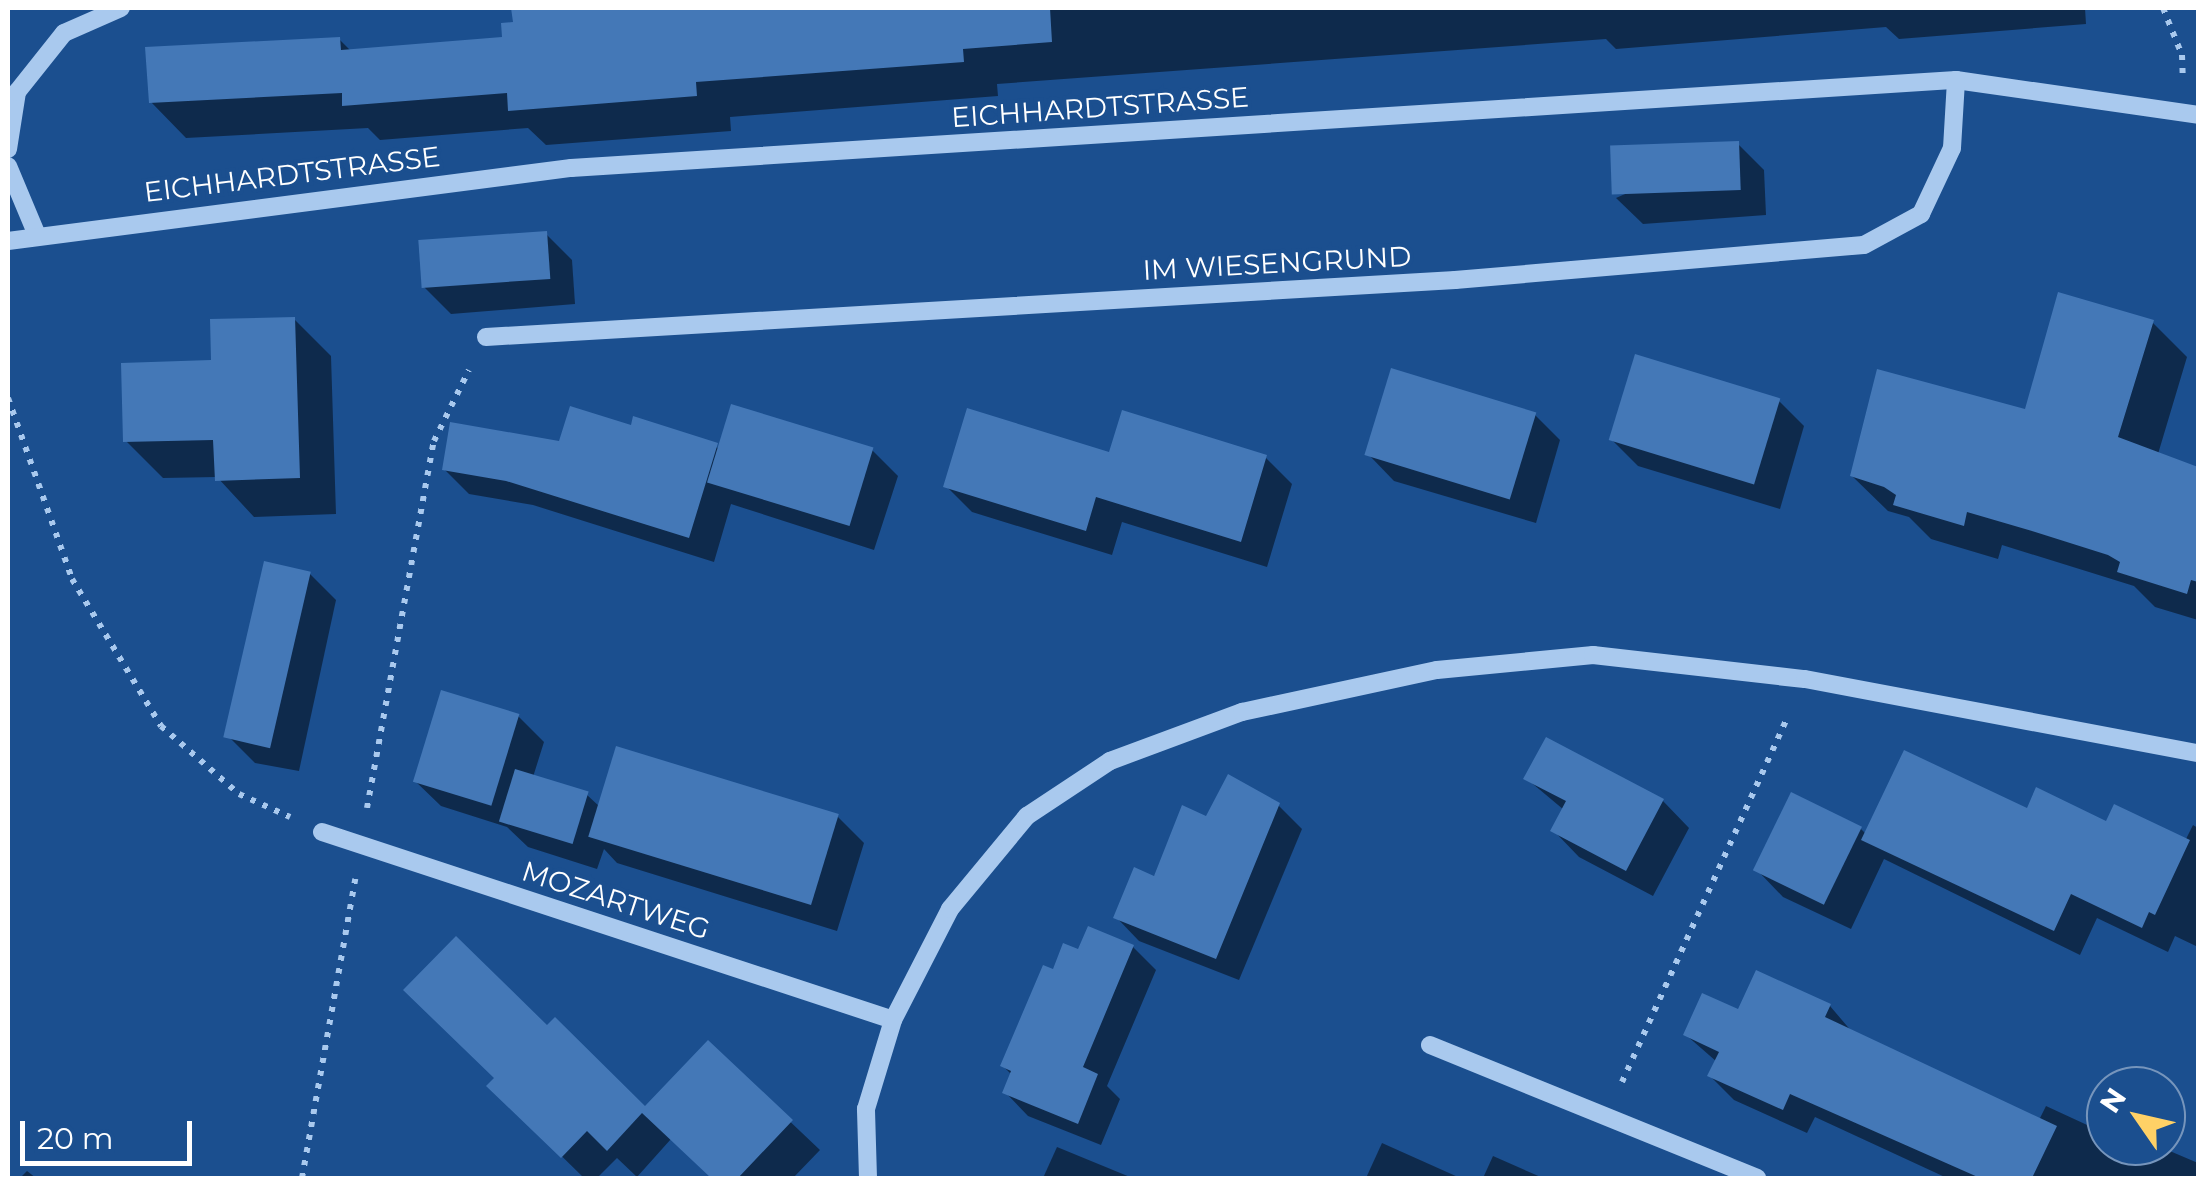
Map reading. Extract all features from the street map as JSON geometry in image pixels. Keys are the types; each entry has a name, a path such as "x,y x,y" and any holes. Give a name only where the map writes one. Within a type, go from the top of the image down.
{"street":[{"path":"8,149 17,92 64,34 120,8"},
{"name":"EICHHARDTSTRASSE","path":"8,241 36,233 570,168 1956,80 2192,113"},
{"name":"IM WIESENGRUND","path":"486,337 1455,280 1864,246 1921,214 1952,148 1956,80"},
{"path":"8,166 36,233"},
{"path":"868,1178 866,1109 893,1020 950,909 1027,816 1110,760 1242,712 1437,670 1594,655 1805,679 2198,753"},
{"name":"MOZARTWEG","path":"322,832 893,1020"},
{"path":"1430,1045 1757,1178"}],"path":[{"path":"2163,8 2182,54 2192,113"},
{"path":"302,1178 434,441 486,337"},
{"path":"8,398 72,579 161,726 239,794 322,832"},
{"path":"1607,1116 1805,679"}],"building":[{"path":"511,8 1050,8 1052,42 963,49 964,62 696,82 697,96 508,111 507,93 342,106 342,93 149,103 145,47 340,37 341,50 502,37 501,23 513,22"},
{"path":"1739,141 1741,190 1612,194 1610,146"},
{"path":"547,231 550,279 422,288 418,240"},
{"path":"2058,292 2154,320 2118,437 2198,467 2198,582 2191,580 2187,594 2117,572 2120,562 2108,555 2032,531 1967,512 1964,526 1893,505 1896,495 1850,476 1877,369 2025,409"},
{"path":"295,317 300,478 215,481 213,440 123,442 121,363 211,360 210,319"},
{"path":"1635,354 1780,398 1754,485 1609,440"},
{"path":"1391,368 1536,412 1510,499 1364,455"},
{"path":"731,404 873,448 850,526 707,482"},
{"path":"570,406 631,425 633,416 718,443 689,538 506,481 442,470 450,422 559,441"},
{"path":"967,408 1109,452 1122,410 1267,455 1241,542 1096,497 1086,531 943,487"},
{"path":"264,561 311,572 270,748 223,737"},
{"path":"441,690 519,714 491,806 413,782"},
{"path":"1546,737 1664,799 1626,871 1550,831 1566,801 1523,779"},
{"path":"616,746 839,814 811,905 588,837"},
{"path":"1904,750 2027,808 2036,787 2106,821 2114,804 2190,840 2155,915 2149,912 2142,928 2071,894 2054,931 1861,840"},
{"path":"515,769 589,792 573,844 499,822"},
{"path":"1228,774 1280,803 1216,959 1113,918 1134,867 1154,876 1182,805 1206,816"},
{"path":"1791,792 1862,827 1824,905 1753,870"},
{"path":"1088,926 1134,945 1083,1067 1098,1074 1078,1124 1002,1093 1011,1071 1000,1066 1043,965 1053,969 1063,943 1078,949"},
{"path":"456,936 547,1025 555,1017 645,1106 708,1040 793,1120 738,1178 711,1178 642,1113 607,1151 587,1131 561,1158 486,1086 494,1078 403,990"},
{"path":"1756,970 1831,1004 1825,1017 2057,1126 2032,1178 1980,1178 1790,1094 1783,1110 1707,1076 1719,1052 1683,1035 1702,993 1738,1009"}]}
